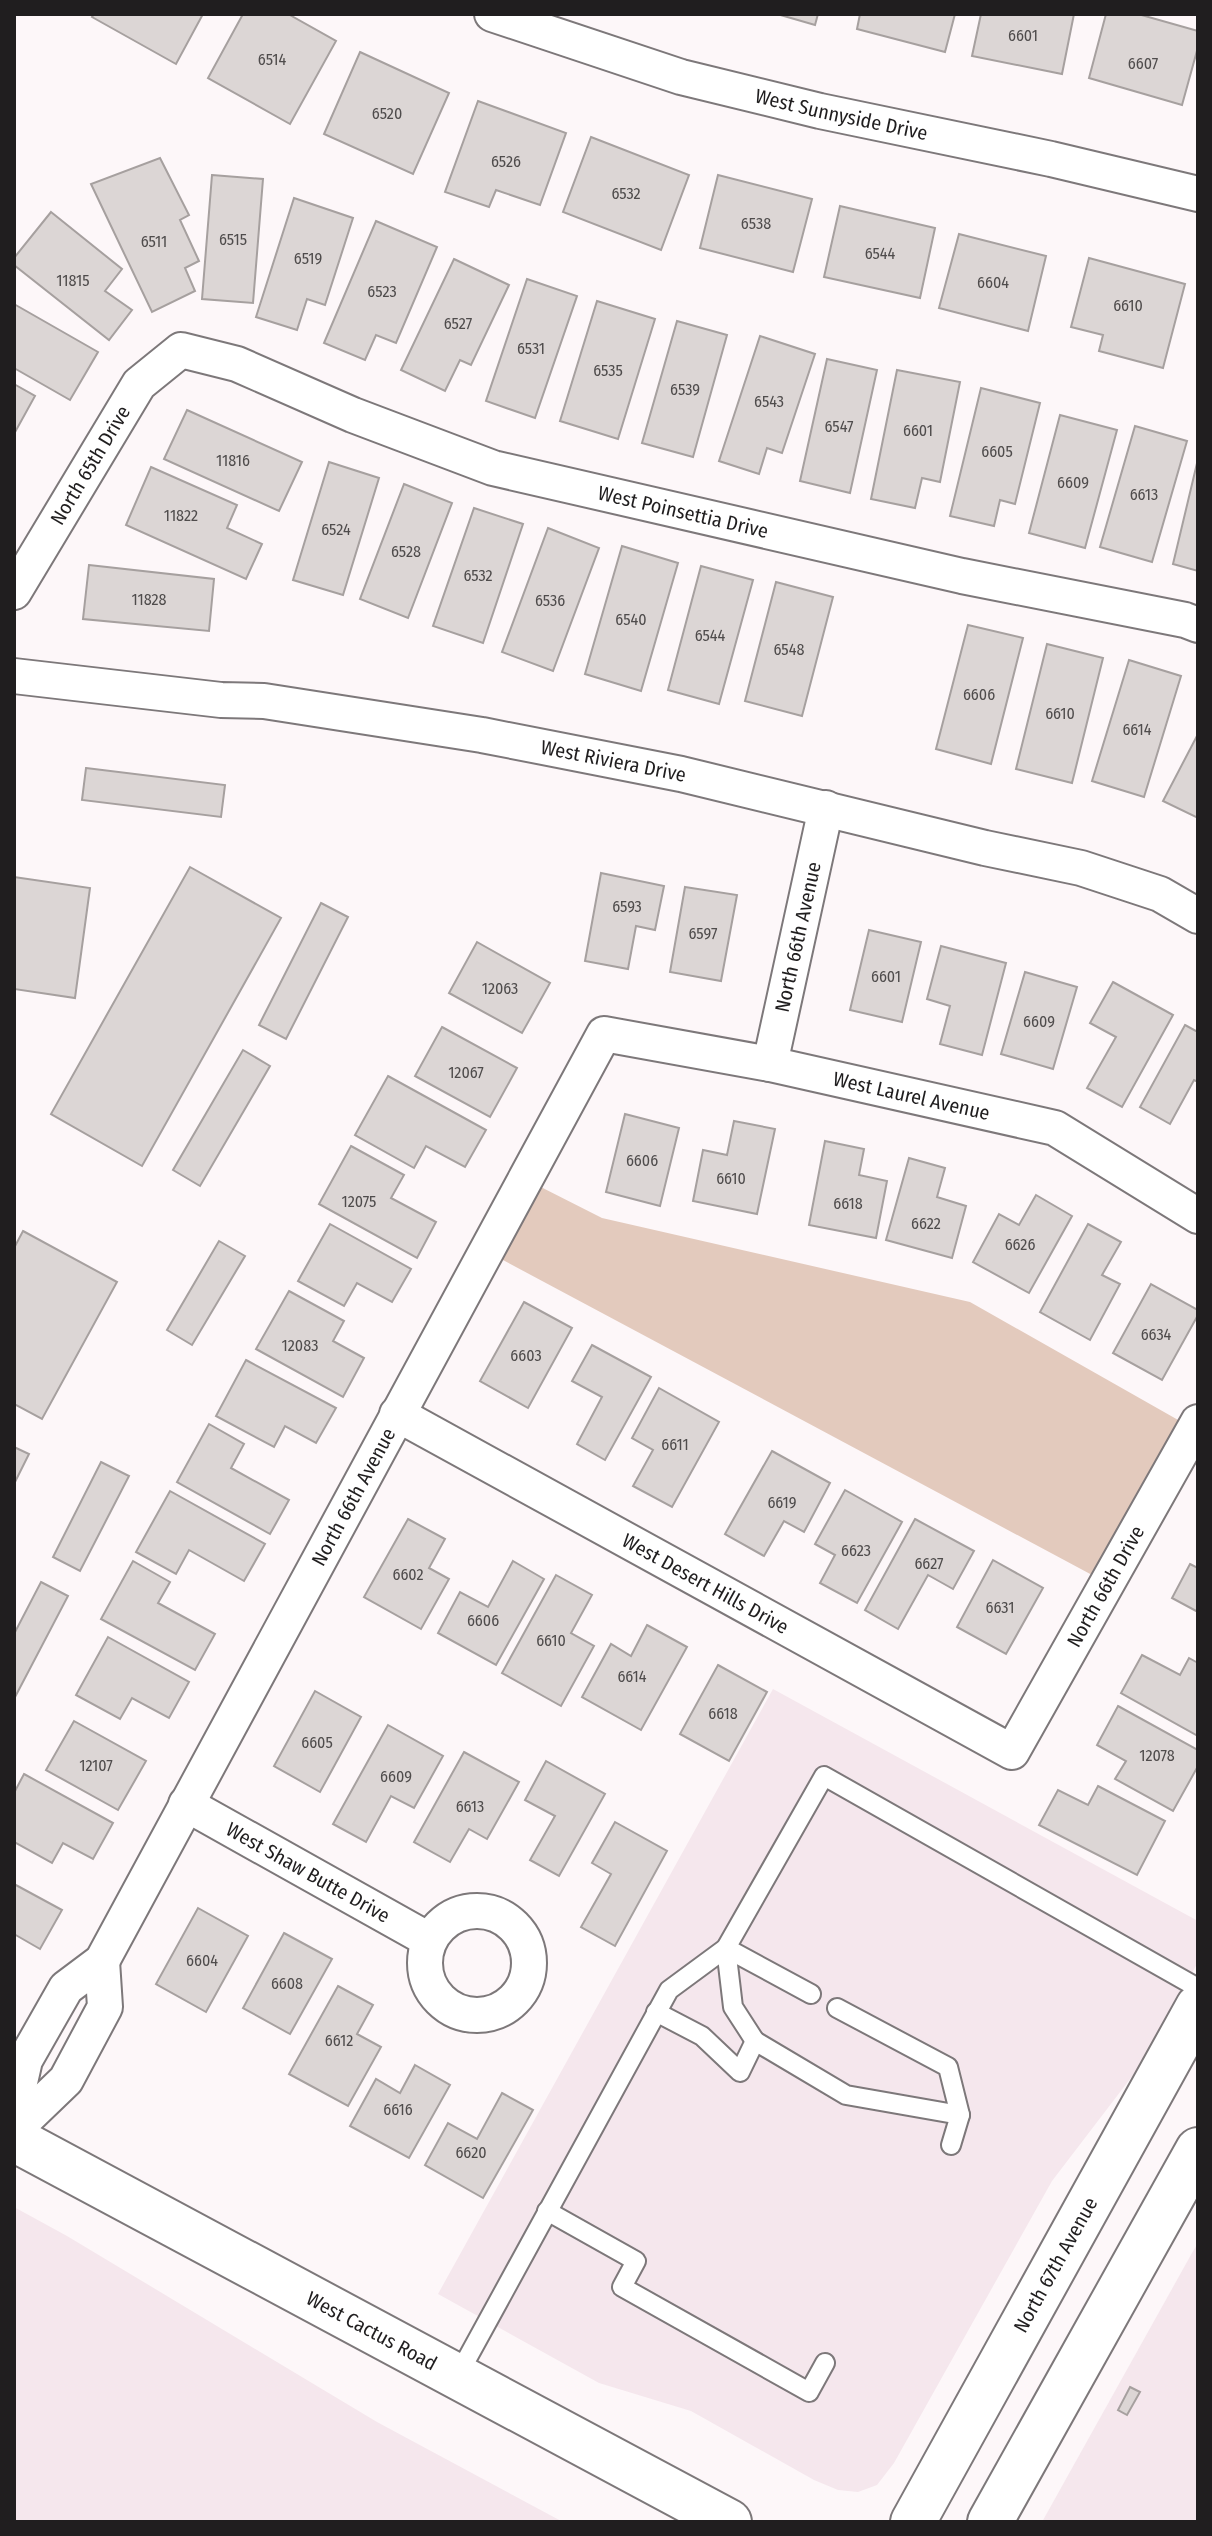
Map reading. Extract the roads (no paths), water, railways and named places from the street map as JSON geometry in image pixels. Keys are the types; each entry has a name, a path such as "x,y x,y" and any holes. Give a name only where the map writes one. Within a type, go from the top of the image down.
{"main road":[{"name":"North 67th Avenue","path":"913,2522 1198,2007"},
{"name":"West Cactus Road","path":"14,2139 729,2522"},
{"path":"990,2522 1198,2150"}],"street":[{"name":"West Sunnyside Drive","path":"492,14 681,77 820,111 1036,155 1198,194"},
{"name":"North 65th Drive","path":"14,592 139,384 181,350"},
{"name":"West Poinsettia Drive","path":"181,350 237,364 353,415 493,468 962,576 1198,625"},
{"name":"West Riviera Drive","path":"14,676 221,700 264,701 482,735 681,774 985,848 1081,868 1160,894 1198,916"},
{"name":"North 66th Avenue","path":"770,1064 826,808"},
{"name":"North 66th Avenue","path":"14,2109 25,2060 66,1988 102,1961 604,1034"},
{"name":"West Laurel Avenue","path":"604,1034 770,1064 1055,1128 1198,1216"},
{"name":"West Desert Hills Drive","path":"397,1414 1012,1752"},
{"name":"North 66th Drive","path":"1012,1752 1198,1422"},
{"name":"West Shaw Butte Drive","path":"186,1804 429,1940"},
{"path":"14,2130 66,2080 105,2007 102,1961"}],"lane":[{"path":"457,2377 669,1990 726,1948 824,1776 1198,1988"},
{"path":"726,1948 811,1994"},
{"path":"726,1948 733,2007 755,2041 846,2095 960,2115"},
{"path":"837,2008 948,2067 960,2115 951,2145"},
{"path":"656,2012 702,2036 740,2072 755,2041"},
{"path":"547,2211 636,2261 622,2287 809,2392 825,2363"}]}
